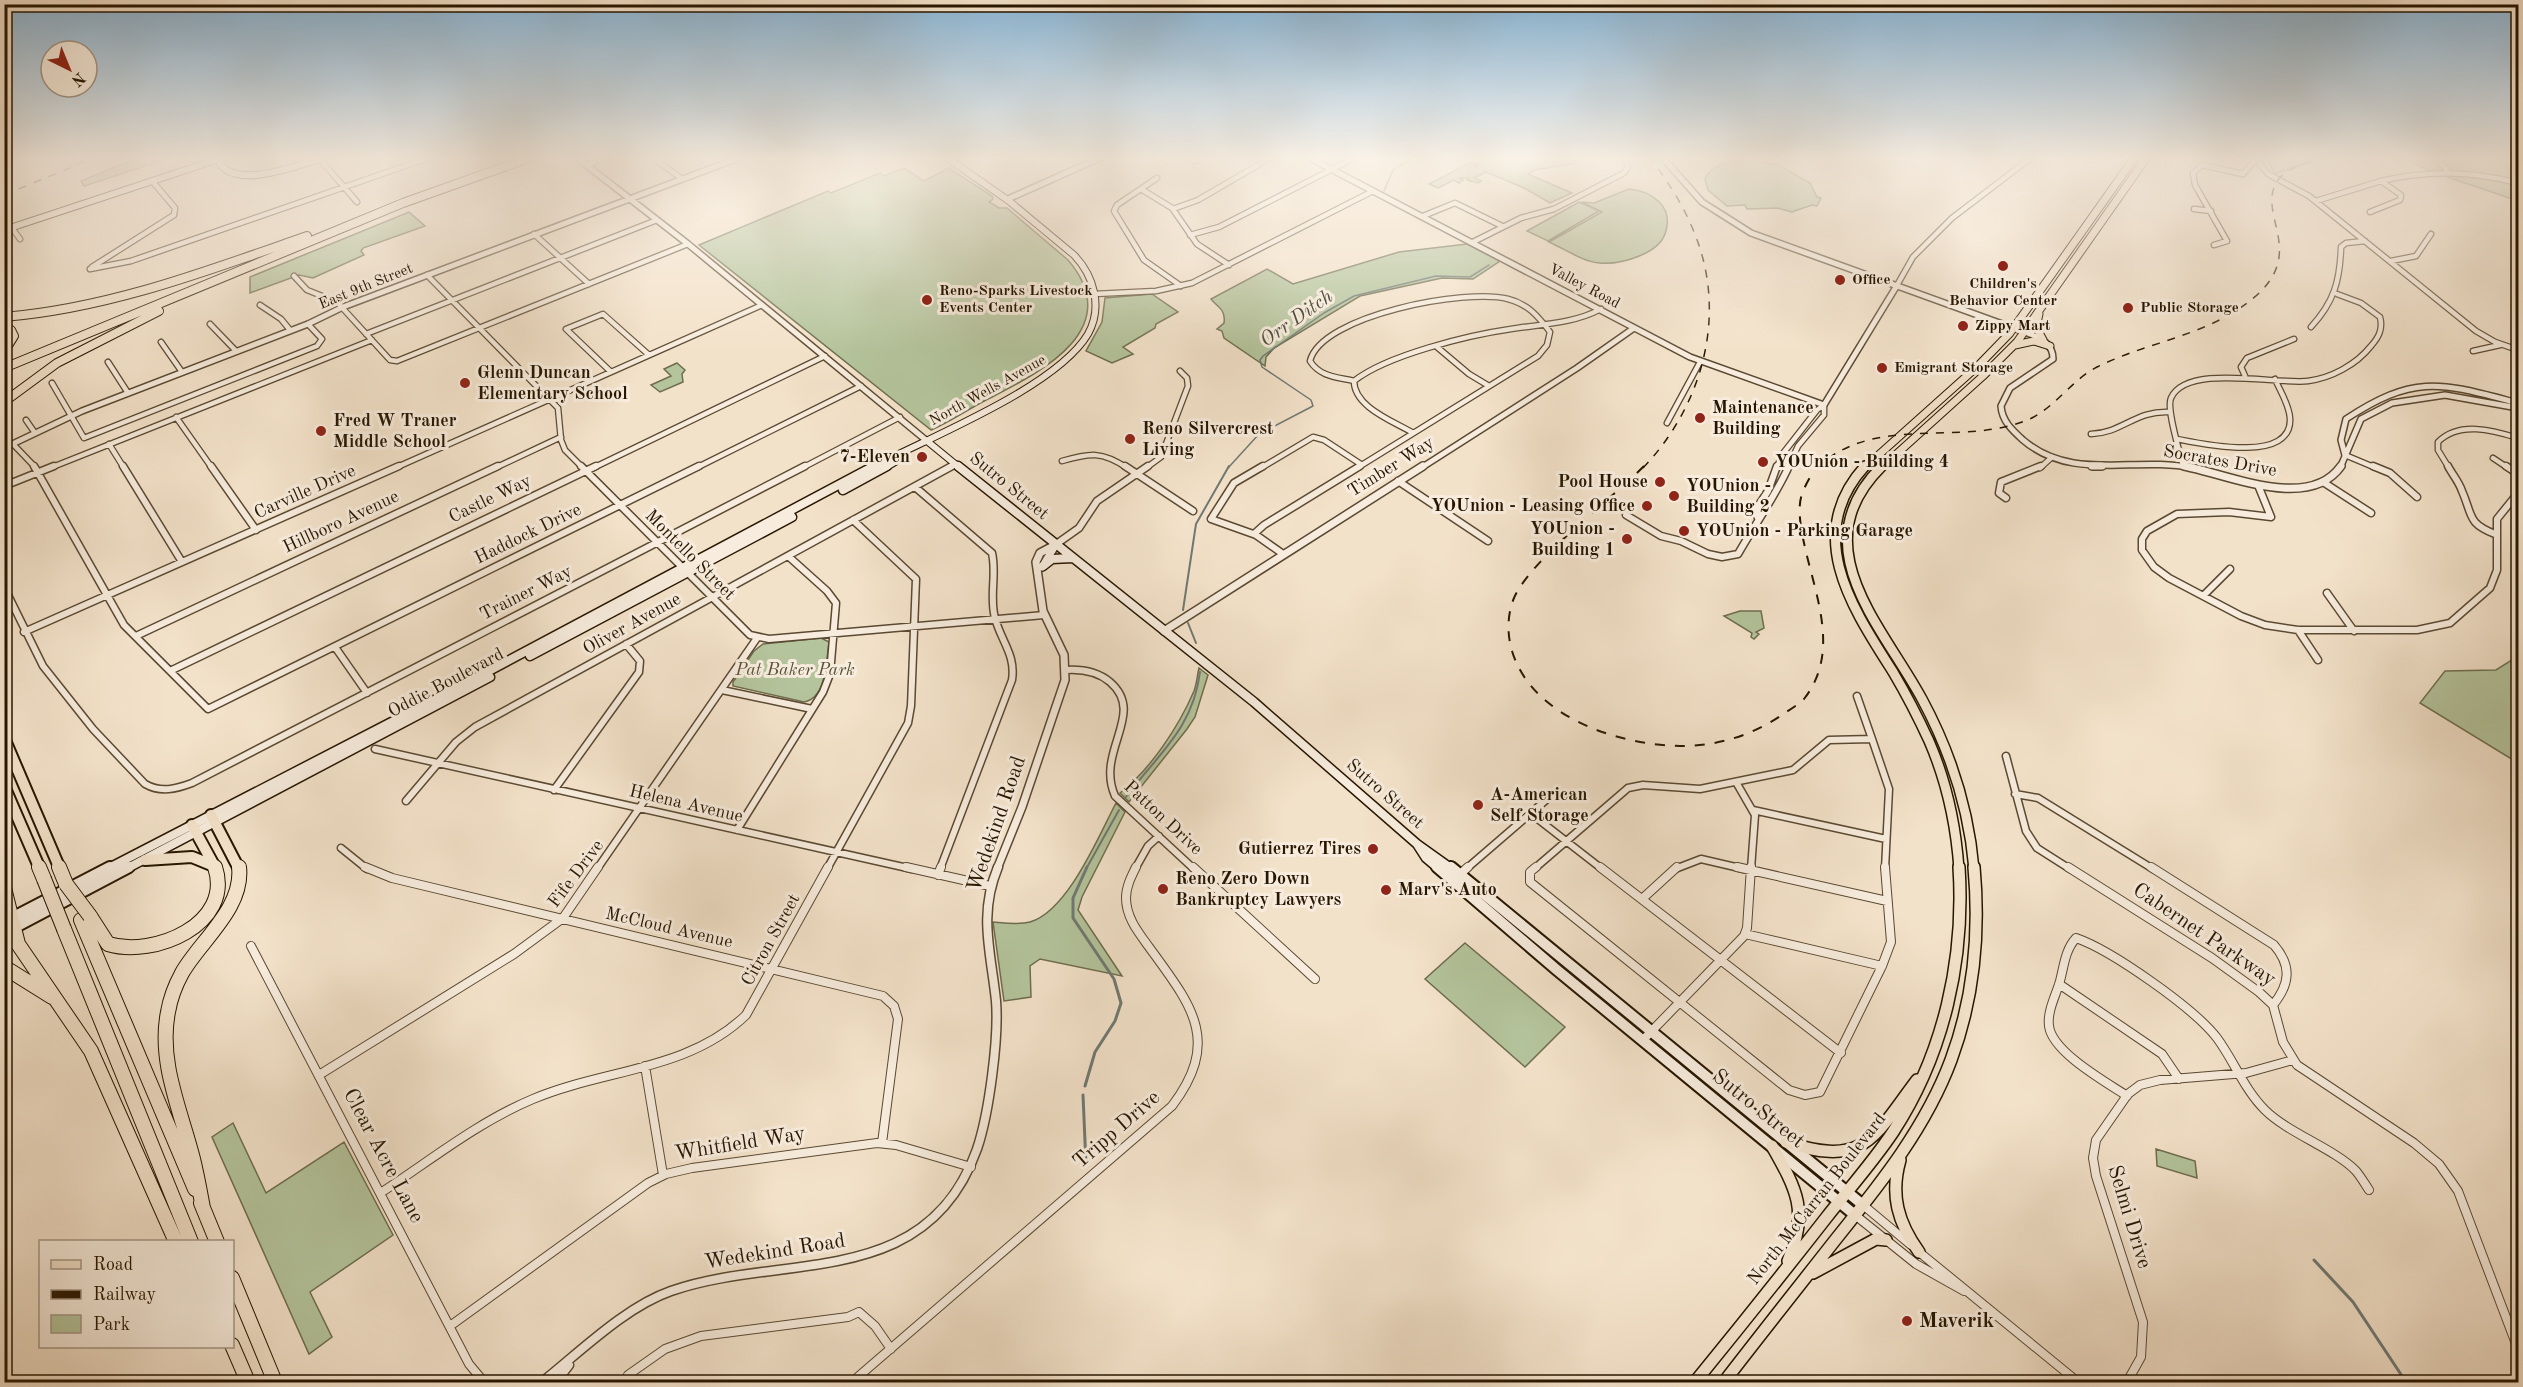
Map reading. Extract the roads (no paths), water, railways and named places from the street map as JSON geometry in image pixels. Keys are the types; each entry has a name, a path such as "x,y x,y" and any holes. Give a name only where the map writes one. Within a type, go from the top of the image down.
{"highway":[{"path":"4,362 347,222"},
{"path":"4,368 359,222"},
{"path":"4,317 69,310 124,296 336,226"},
{"path":"4,402 65,358 267,260"},
{"path":"4,311 62,307 124,296"},
{"path":"4,326 15,336 4,352"},
{"path":"4,738 60,871 86,918 216,1240"},
{"path":"4,786 190,1240"},
{"path":"203,1208 194,1161 167,1063 165,1036 168,1011 181,974 225,912 238,888 241,870 214,819"},
{"path":"86,918 103,939 114,948 136,951 160,945 192,926 209,908 218,891 219,882 214,866 194,829"},
{"path":"145,860 192,856 214,866"},
{"path":"4,888 8,926 27,959 58,1000 91,1051 175,1240"},
{"path":"4,967 58,1000"},
{"path":"234,1283 276,1383"},
{"path":"234,1348 248,1383"}],"main road":[{"path":"4,230 31,222"},
{"name":"North Wells Avenue","path":"927,441 1038,381 1063,363 1082,343 1091,326 1094,315 1094,294 1089,277 1079,261 1034,222"},
{"name":"North McCarran Boulevard","path":"1695,1383 1896,1127 1928,1066 1949,1005 1959,956 1962,890 1957,842 1943,781 1924,730 1908,698 1865,632 1847,598 1836,563 1835,533 1846,493 1864,468 1987,359 2014,328 2089,222"},
{"name":"North McCarran Boulevard","path":"1724,1383 1902,1154 1936,1095 1964,1022 1977,945 1977,878 1967,815 1946,750 1912,682 1865,609 1850,567 1848,531 1856,501 1873,474 1994,366 2013,346 2102,222"},
{"path":"2041,309 2036,327 2043,340"},
{"path":"2013,346 2034,341 2050,346"},
{"name":"Oddie Boulevard","path":"8,926 895,462 898,456 927,441"},
{"name":"Sutro Street","path":"927,441 1254,702 1417,844 1432,852 1455,878 1643,1040 1772,1146 1844,1196"},
{"path":"1042,566 1054,558 1072,558"},
{"name":"Oddie Boulevard","path":"8,926 145,860 194,829"},
{"name":"Sutro Street","path":"1455,878 1749,1111 1859,1210"},
{"path":"1786,1142 1828,1156 1854,1151 1872,1137 1928,1066"},
{"path":"1738,1118 1744,1117 1749,1111"},
{"path":"1772,1146 1795,1186 1802,1210 1799,1236 1780,1276"},
{"path":"1902,1154 1896,1175 1894,1197 1903,1226 1919,1252"},
{"path":"1806,1277 1865,1244 1876,1239 1886,1240"}],"street":[{"path":"164,222 90,269 138,259 245,222"},
{"name":"East 9th Street","path":"4,448 72,415 308,324 343,307 567,222"},
{"path":"366,334 653,222"},
{"name":"Sutro Street","path":"659,222 927,441"},
{"path":"1120,222 1140,256 1180,286"},
{"path":"1181,222 1201,248 1230,265"},
{"path":"1190,235 1229,222"},
{"path":"1094,294 1156,291 1180,286 1230,265 1314,222"},
{"name":"Valley Road","path":"1434,222 1700,362 1824,405"},
{"path":"1493,222 1502,226"},
{"path":"1473,242 1512,222"},
{"path":"1731,222 1773,242 2014,328 2043,340 2050,346"},
{"path":"1757,521 1755,511 1768,491 1781,456 1817,410 1824,405 1913,257 1948,222"},
{"path":"2214,245 2227,241 2217,222"},
{"path":"2341,222 2468,324 2500,345 2518,350"},
{"path":"12,228 20,239"},
{"path":"534,234 589,284"},
{"path":"2391,261 2416,256 2431,234"},
{"path":"2311,327 2337,294 2342,270 2341,247 2350,242 2365,241"},
{"path":"294,276 307,290 332,299 343,307 393,361 688,244"},
{"name":"Montello Street","path":"427,275 551,399 560,413 561,437 565,450 656,543 743,628 757,638"},
{"path":"2182,466 2170,412 2170,399 2180,389 2207,377 2245,376 2301,381 2323,377 2350,365 2373,345 2382,328 2380,317 2361,303 2337,294"},
{"path":"1254,534 1259,528 1545,350 1550,337 1546,324 1525,305 1493,297 1442,299 1390,310 1344,330 1312,353 1310,361 1318,372 1354,381"},
{"path":"260,305 281,319 290,330"},
{"name":"Carville Drive","path":"24,632 762,305"},
{"path":"1354,381 1369,370 1437,347 1492,331 1577,320 1601,309"},
{"path":"610,372 566,329 603,314 649,355"},
{"path":"210,324 236,351"},
{"path":"52,383 83,437 317,346 322,339 308,324"},
{"name":"Timber Way","path":"1164,631 1577,368 1634,328"},
{"path":"2245,376 2241,367 2247,358 2294,339"},
{"path":"4,486 372,340"},
{"path":"161,342 182,372"},
{"path":"2473,351 2500,345"},
{"name":"Socrates Drive","path":"2050,346 2054,355 2051,361 2012,387 2004,396 2001,405 2005,420 2017,436 2032,448 2052,457 2100,468 2160,464 2182,466 2258,485 2296,488 2323,482"},
{"path":"1437,347 1469,374 1489,386"},
{"name":"Castle Way","path":"170,671 825,356"},
{"path":"108,362 129,393"},
{"path":"1667,423 1700,362"},
{"name":"Wedekind Road","path":"1040,575 1036,568 1037,557 1079,528 1097,501 1158,461 1164,453 1188,386 1187,378 1180,371"},
{"path":"2177,439 2238,448 2258,447 2280,439 2288,431 2291,421 2275,379"},
{"path":"1354,381 1354,391 1360,400 1413,433"},
{"path":"2417,496 2390,473 2345,455 2340,440 2346,419 2392,392 2417,383 2444,384 2518,403"},
{"name":"Haddock Drive","path":"170,671 208,710 861,386"},
{"path":"2371,513 2323,482 2341,468 2361,419 2392,403 2445,395 2518,408"},
{"path":"1626,514 1652,528 1656,534 1681,541 1717,558 1738,554 1757,521 1774,499 1798,446 1824,415 1824,405"},
{"path":"2091,434 2112,432 2146,411 2170,412"},
{"path":"177,417 256,530"},
{"name":"Trainer Way","path":"24,632 43,666 93,729 145,784 163,790 192,783 900,417"},
{"path":"26,420 35,433"},
{"path":"2494,534 2483,530 2471,519 2462,490 2438,450 2438,442 2448,434 2477,428 2489,429 2518,438"},
{"name":"Hillboro Avenue","path":"135,636 561,437"},
{"path":"1283,554 1254,534 1211,519 1230,486 1310,438 1324,440 1362,465"},
{"path":"13,444 40,472 124,625 170,671"},
{"path":"109,444 182,562"},
{"path":"1062,461 1078,455 1102,454 1137,473 1193,511"},
{"path":"2006,498 1999,493 2001,482 2038,469 2052,457"},
{"path":"2493,458 2518,474"},
{"name":"Oliver Avenue","path":"406,801 456,742 475,727 956,464"},
{"path":"1398,481 1488,541"},
{"path":"2258,485 2271,517 2229,512 2185,513 2166,519 2144,535 2142,550 2154,567 2204,596 2253,621 2298,630 2429,629 2457,619 2485,595 2494,579 2497,560 2494,534 2496,519 2518,493"},
{"path":"915,487 992,553 995,568 996,619 1013,655 1014,674 938,876"},
{"name":"Citron Street","path":"382,1192 521,1104 559,1089 698,1049 726,1036 746,1015 909,718 917,584 914,574 853,520"},
{"name":"Wedekind Road","path":"542,1383 635,1309 670,1291 705,1282 831,1264 871,1252 907,1237 943,1209 972,1167 990,1088 996,1035 996,1003 985,923 990,886 1022,807 1062,692 1066,670 1061,648 1044,615 1040,575 1046,557 1055,545"},
{"path":"737,830 829,680 837,613 834,598 788,556"},
{"path":"2204,596 2230,569"},
{"path":"4,587 24,632"},
{"path":"2327,594 2354,630"},
{"path":"757,638 1044,615"},
{"path":"2298,630 2318,660"},
{"name":"Fife Drive","path":"318,1075 521,950 563,918 641,809 757,638"},
{"path":"554,789 639,672 640,661 626,644"},
{"path":"335,647 367,693"},
{"name":"Patton Drive","path":"1066,670 1082,669 1094,672 1115,684 1122,693 1126,711 1107,770 1107,783 1115,796 1315,979"},
{"path":"722,690 813,709"},
{"path":"1857,696 1872,739 1889,789 1884,861 1891,942 1882,966 1824,1088 1810,1095 1789,1090 1533,885 1529,878 1530,872 1629,788 1644,785 1692,790 1736,782 1793,770 1829,740 1872,739"},
{"name":"Helena Avenue","path":"375,749 990,886"},
{"name":"Cabernet Parkway","path":"2006,756 2026,831 2037,848 2212,958 2259,992 2273,1005 2283,1042 2293,1060 2319,1081 2414,1143 2449,1176 2465,1207 2515,1332 2518,1349"},
{"path":"1643,1040 1745,934 1752,870 1753,810 1736,782"},
{"path":"2015,794 2037,798 2060,810 2274,945 2285,960 2290,976 2282,994 2273,1005"},
{"path":"1455,878 1546,800"},
{"path":"1753,810 1886,839"},
{"path":"1530,813 1841,1053"},
{"name":"Tripp Drive","path":"852,1383 1172,1106 1190,1082 1199,1050 1197,1023 1182,995 1134,926 1126,900 1129,882 1145,849 1159,836"},
{"name":"McCloud Avenue","path":"341,848 367,869 383,876 875,993 894,1006 898,1028 882,1143"},
{"path":"1642,899 1679,865 1692,859 1709,860 1887,901"},
{"path":"1745,934 1882,966"},
{"path":"2127,1096 2065,1051 2052,1034 2049,1025 2070,948 2076,938 2088,942 2192,1012 2217,1038 2248,1091 2267,1112 2355,1170 2369,1190"},
{"name":"Clear Acre Lane","path":"251,946 382,1192 469,1364 484,1383"},
{"path":"2059,984 2162,1054 2178,1078"},
{"name":"Selmi Drive","path":"2127,1383 2141,1357 2143,1322 2096,1176 2093,1158 2096,1140 2127,1096 2149,1082 2239,1074 2293,1060"},
{"path":"645,1066 663,1175"},
{"name":"Whitfield Way","path":"450,1326 663,1175 692,1168 882,1143 972,1167"},
{"name":"Sutro Street","path":"1859,1210 1886,1240 1925,1270 1976,1297"},
{"name":"Sutro Street","path":"1859,1210 1919,1252 1976,1297 2078,1383"},
{"path":"637,1383 628,1376 664,1349 701,1336 848,1317 859,1312 875,1326 891,1349"},
{"name":"Wedekind Road","path":"556,1383 570,1363"}],"waterway":[{"name":"Orr Ditch","path":"1228,468 1259,434 1313,406 1311,400 1262,367 1260,360 1263,356 1324,313 1354,296 1436,276 1470,277 1489,265"},
{"name":"Orr Ditch","path":"1183,610 1196,524 1229,466"},
{"name":"Orr Ditch","path":"1188,623 1196,643"},
{"name":"Orr Ditch","path":"1126,797 1162,754 1182,725 1190,710 1200,672"},
{"name":"Orr Ditch","path":"1087,868 1119,810"},
{"name":"Orr Ditch","path":"1085,1086 1095,1052 1115,1021 1121,1003 1114,979 1073,918 1073,898 1087,868"},
{"name":"Orr Ditch","path":"1083,1095 1086,1165"},
{"path":"2314,1260 2353,1302 2406,1382"}],"railway":[{"path":"1643,468 1664,443 1681,416 1704,357 1709,326 1709,295 1704,263 1690,222"},
{"path":"1816,468 1840,451 1865,441 1890,436 1971,432 2025,421 2045,410 2078,380 2097,367 2223,318 2240,308 2263,289 2275,272 2279,255 2275,222"},
{"path":"1644,466 1554,548 1523,583 1514,598 1510,611 1509,638 1522,674 1538,694 1558,710 1580,723 1605,733 1630,740 1680,746 1720,742 1758,729 1802,701 1815,681 1821,662 1822,623 1803,537 1800,512 1803,491 1817,466"}],"place":[{"name":"Children's Behavior Center","path":"2003,266"},
{"name":"Office","path":"1840,280"},
{"name":"Reno-Sparks Livestock Events Center","path":"927,300"},
{"name":"Public Storage","path":"2128,308"},
{"name":"Zippy Mart","path":"1963,326"},
{"name":"Emigrant Storage","path":"1882,368"},
{"name":"Glenn Duncan Elementary School","path":"465,383"},
{"name":"Maintenance Building","path":"1700,418"},
{"name":"Fred W Traner Middle School","path":"321,431"},
{"name":"Reno Silvercrest Living","path":"1130,439"},
{"name":"7-Eleven","path":"922,457"},
{"name":"YOUnion - Building 4","path":"1763,462"},
{"name":"Pool House","path":"1660,482"},
{"name":"YOUnion - Building 2","path":"1674,496"},
{"name":"YOUnion - Leasing Office","path":"1647,506"},
{"name":"YOUnion - Parking Garage","path":"1684,531"},
{"name":"YOUnion - Building 1","path":"1627,539"},
{"name":"A-American Self Storage","path":"1478,805"},
{"name":"Gutierrez Tires","path":"1373,849"},
{"name":"Reno Zero Down Bankruptcy Lawyers","path":"1163,889"},
{"name":"Marv's Auto","path":"1386,890"},
{"name":"Maverik","path":"1907,1321"}],"park label":[{"name":"Pat Baker Park","path":"795,670"}]}
